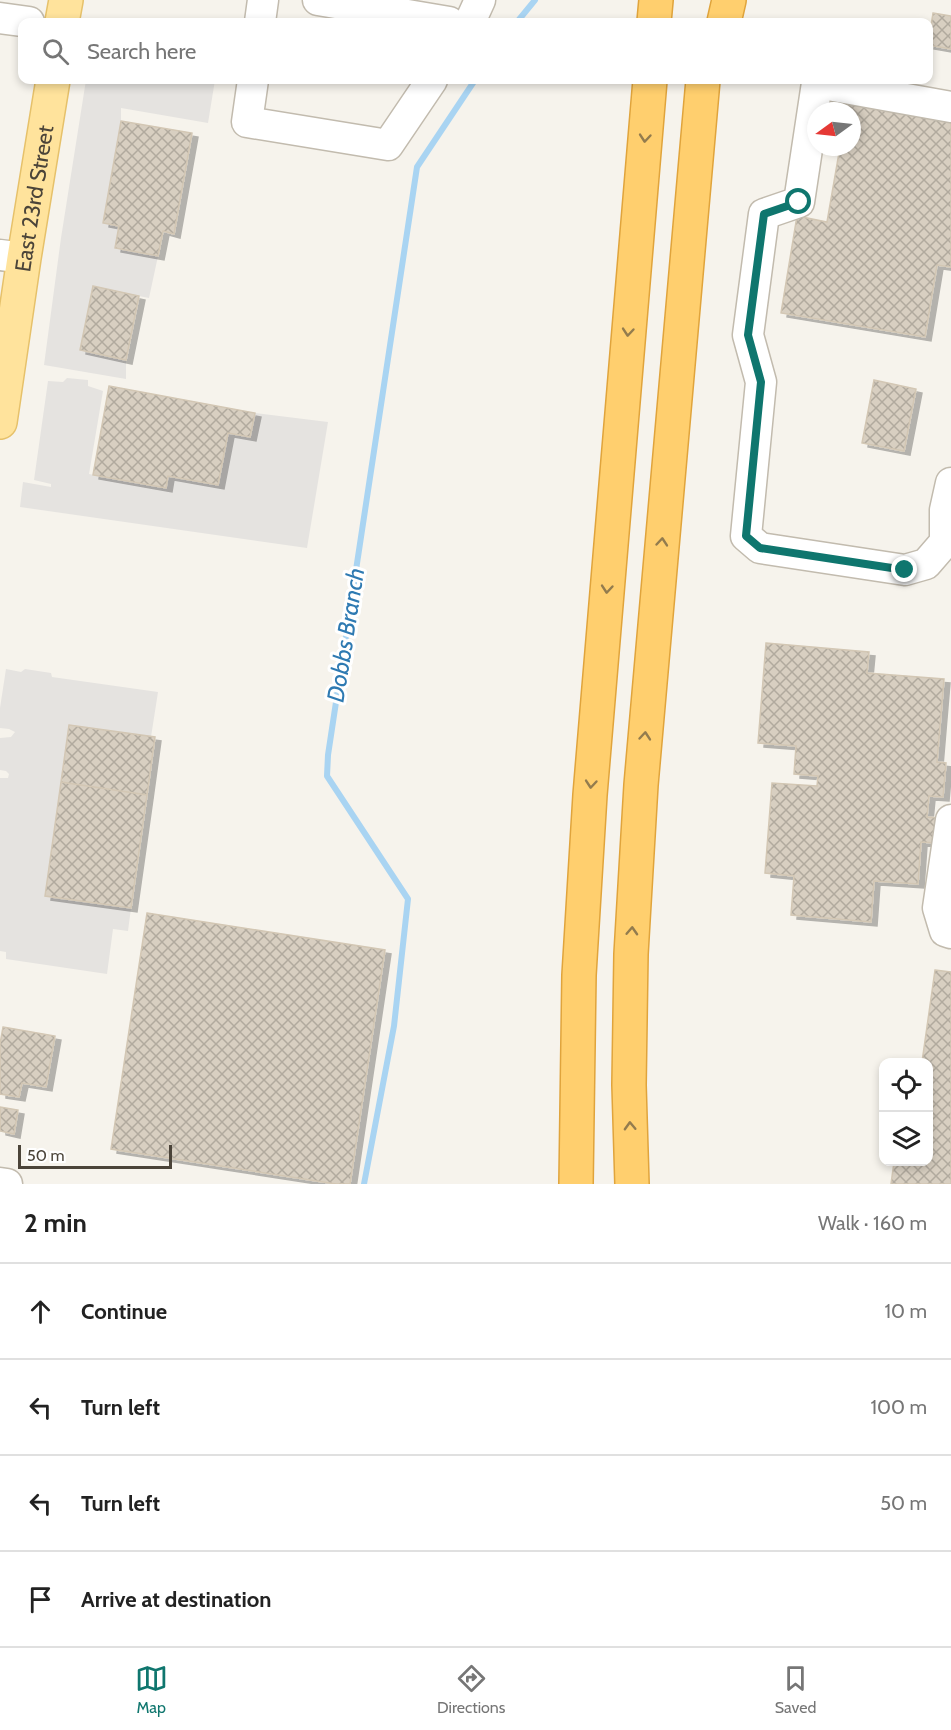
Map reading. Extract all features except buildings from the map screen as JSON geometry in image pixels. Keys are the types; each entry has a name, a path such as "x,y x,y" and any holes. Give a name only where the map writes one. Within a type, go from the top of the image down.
{"highway":[{"path":"654,18 656,0"},
{"path":"708,18 709,0"},
{"path":"725,18 729,0"},
{"path":"576,1182 579,975 590,795 650,84"},
{"path":"632,1184 629,1085 631,954 640,796 703,84"},
{"path":"698,141 710,84"}],"main road":[{"path":"63,18 66,0"},
{"name":"East 23rd Street","path":"0,422 12,256 52,84"}],"street":[{"path":"261,18 263,0"},
{"path":"318,0 425,18"},
{"path":"472,18 480,0"},
{"path":"0,18 18,20"},
{"path":"252,84 247,123 388,145 429,84"},
{"path":"817,84 799,202 764,214 748,335 761,382 746,536 760,548 905,570 926,564 948,543 945,510 951,483"},
{"path":"823,84 951,107"},
{"path":"951,820 938,908 945,932 951,933"},
{"path":"0,1183 7,1184"}],"shaded area":[{"path":"85,84 214,84 208,123 121,108 121,121 103,222 119,226 158,256 149,298 93,287 80,350 126,360 126,379 44,365"},
{"path":"67,378 88,380 88,386 103,391 89,474 166,488 168,476 218,485 228,433 250,437 255,413 328,422 307,548 20,507 23,482 51,487 51,484 34,480 48,381 63,382"},
{"path":"6,669 21,672 25,669 51,673 52,677 158,692 151,737 46,896 131,908 128,931 113,929 107,974 6,959 6,952 0,951 0,778 8,778 9,774 0,770 0,738 11,737 15,732 0,728 0,708"}],"waterway":[{"name":"Dobbs Branch","path":"520,18 535,0"},
{"name":"Dobbs Branch","path":"364,1184 394,1026 408,899 327,776 328,755 417,167 472,84"}],"route":[{"path":"799,202 764,214 748,335 761,382 746,536 760,548 905,570"}]}
